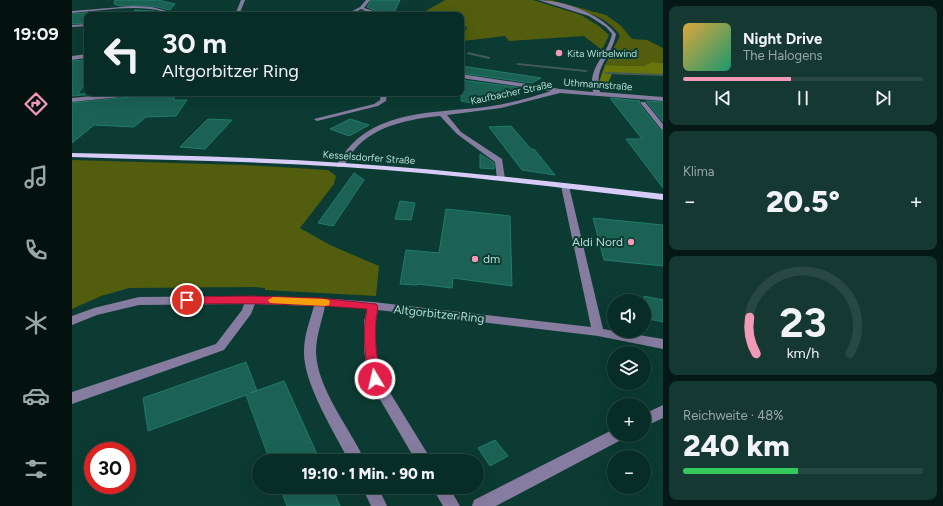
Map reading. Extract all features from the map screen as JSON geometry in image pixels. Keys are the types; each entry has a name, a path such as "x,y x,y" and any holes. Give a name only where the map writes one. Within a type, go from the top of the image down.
{"main road":[{"name":"Kesselsdorfer Straße","path":"72,155 340,165 501,179 663,197"}],"street":[{"path":"238,12 243,0"},
{"path":"353,12 361,8 368,0"},
{"path":"540,0 595,18 608,26 614,34 606,55 596,70 594,77 593,83 597,94"},
{"path":"127,12 133,7 137,1"},
{"path":"72,12 133,7 152,8 167,12"},
{"path":"361,8 371,12"},
{"path":"72,26 84,25"},
{"path":"72,58 84,56"},
{"name":"Uthmannstraße","path":"464,76 560,91 663,99"},
{"name":"Kaufbacher Straße","path":"340,165 346,154 362,139 379,128 401,119 494,108 560,91"},
{"path":"72,100 111,96"},
{"path":"317,119 376,105 383,101 384,96"},
{"path":"643,103 663,128"},
{"path":"442,114 459,133 499,161 501,179"},
{"path":"565,186 598,332"},
{"path":"72,398 220,347 247,311 251,300"},
{"name":"Altgorbitzer Ring","path":"72,321 94,312 139,301 251,300 320,302 373,306 598,332 663,344"},
{"path":"320,302 309,351 310,364 320,390 353,454"},
{"path":"373,306 370,321 370,349 375,379 420,454"},
{"path":"651,417 663,411"},
{"path":"480,506 607,440"},
{"path":"374,494 380,506"},
{"path":"444,494 452,506"}],"green space":[{"path":"445,0 533,0 581,15 599,26 609,35 602,50 584,36 509,41 505,36 464,41 464,34 467,27 464,26 464,12 424,12"},
{"path":"545,0 551,0 606,15 620,25 632,39 647,40 663,48 663,63 652,62 643,66 605,65 620,36 614,28 607,22 586,12"},
{"path":"652,62 663,63 663,75 612,74 608,83 599,82 605,65 643,66"},
{"path":"72,160 244,165 328,170 336,176 334,184 300,228 330,245 379,266 376,296 265,290 265,288 254,287 129,288 101,296 72,309"}],"building":[{"path":"115,0 158,0 175,4 170,10 152,6 120,6 114,4"},
{"path":"371,0 400,0 394,12 378,12 367,7"},
{"path":"134,10 158,12 141,12"},
{"path":"84,13 84,23 72,24 72,14"},
{"path":"84,60 84,85 78,94 84,95 72,96 72,61"},
{"path":"464,66 541,78 532,83 464,73"},
{"path":"464,80 523,88 507,97 491,93 478,104 461,101 461,96 464,96"},
{"path":"140,96 174,96 174,100 187,100 176,116 146,117 134,127 94,125 72,143 72,103"},
{"path":"610,98 640,101 640,105 660,130 663,131 663,188 626,139 642,139"},
{"path":"646,101 663,102 663,122"},
{"path":"208,119 232,120 205,149 180,147"},
{"path":"350,119 369,125 349,136 330,129"},
{"path":"511,126 531,149 534,149 555,175 522,170 489,127"},
{"path":"480,154 494,163 494,169 480,168"},
{"path":"354,173 364,180 333,226 318,223"},
{"path":"400,201 415,203 411,220 395,219"},
{"name":"dm","path":"446,209 510,216 512,286 453,278 452,288 417,284 400,284 406,250 439,253"},
{"name":"Aldi Nord","path":"593,218 663,225 663,266 604,260"},
{"path":"651,297 663,300 663,322 651,319"},
{"path":"246,362 257,391 284,381 317,454 267,454 246,395 148,431 143,398"},
{"path":"495,440 508,456 490,466 484,457 484,454 482,454 478,448"},
{"path":"283,494 335,494 340,506 287,506"}],"waterway":[{"path":"468,53 489,58"},
{"path":"518,64 586,71"},
{"path":"606,73 663,75"}],"slow traffic":[{"path":"273,300 325,302"}],"place":[{"name":"Kita Wirbelwind","path":"559,53"},
{"name":"Aldi Nord","path":"631,242"},
{"name":"dm","path":"475,259"}],"route":[{"path":"187,300 320,302 373,306 370,321 370,349 375,379"}]}
